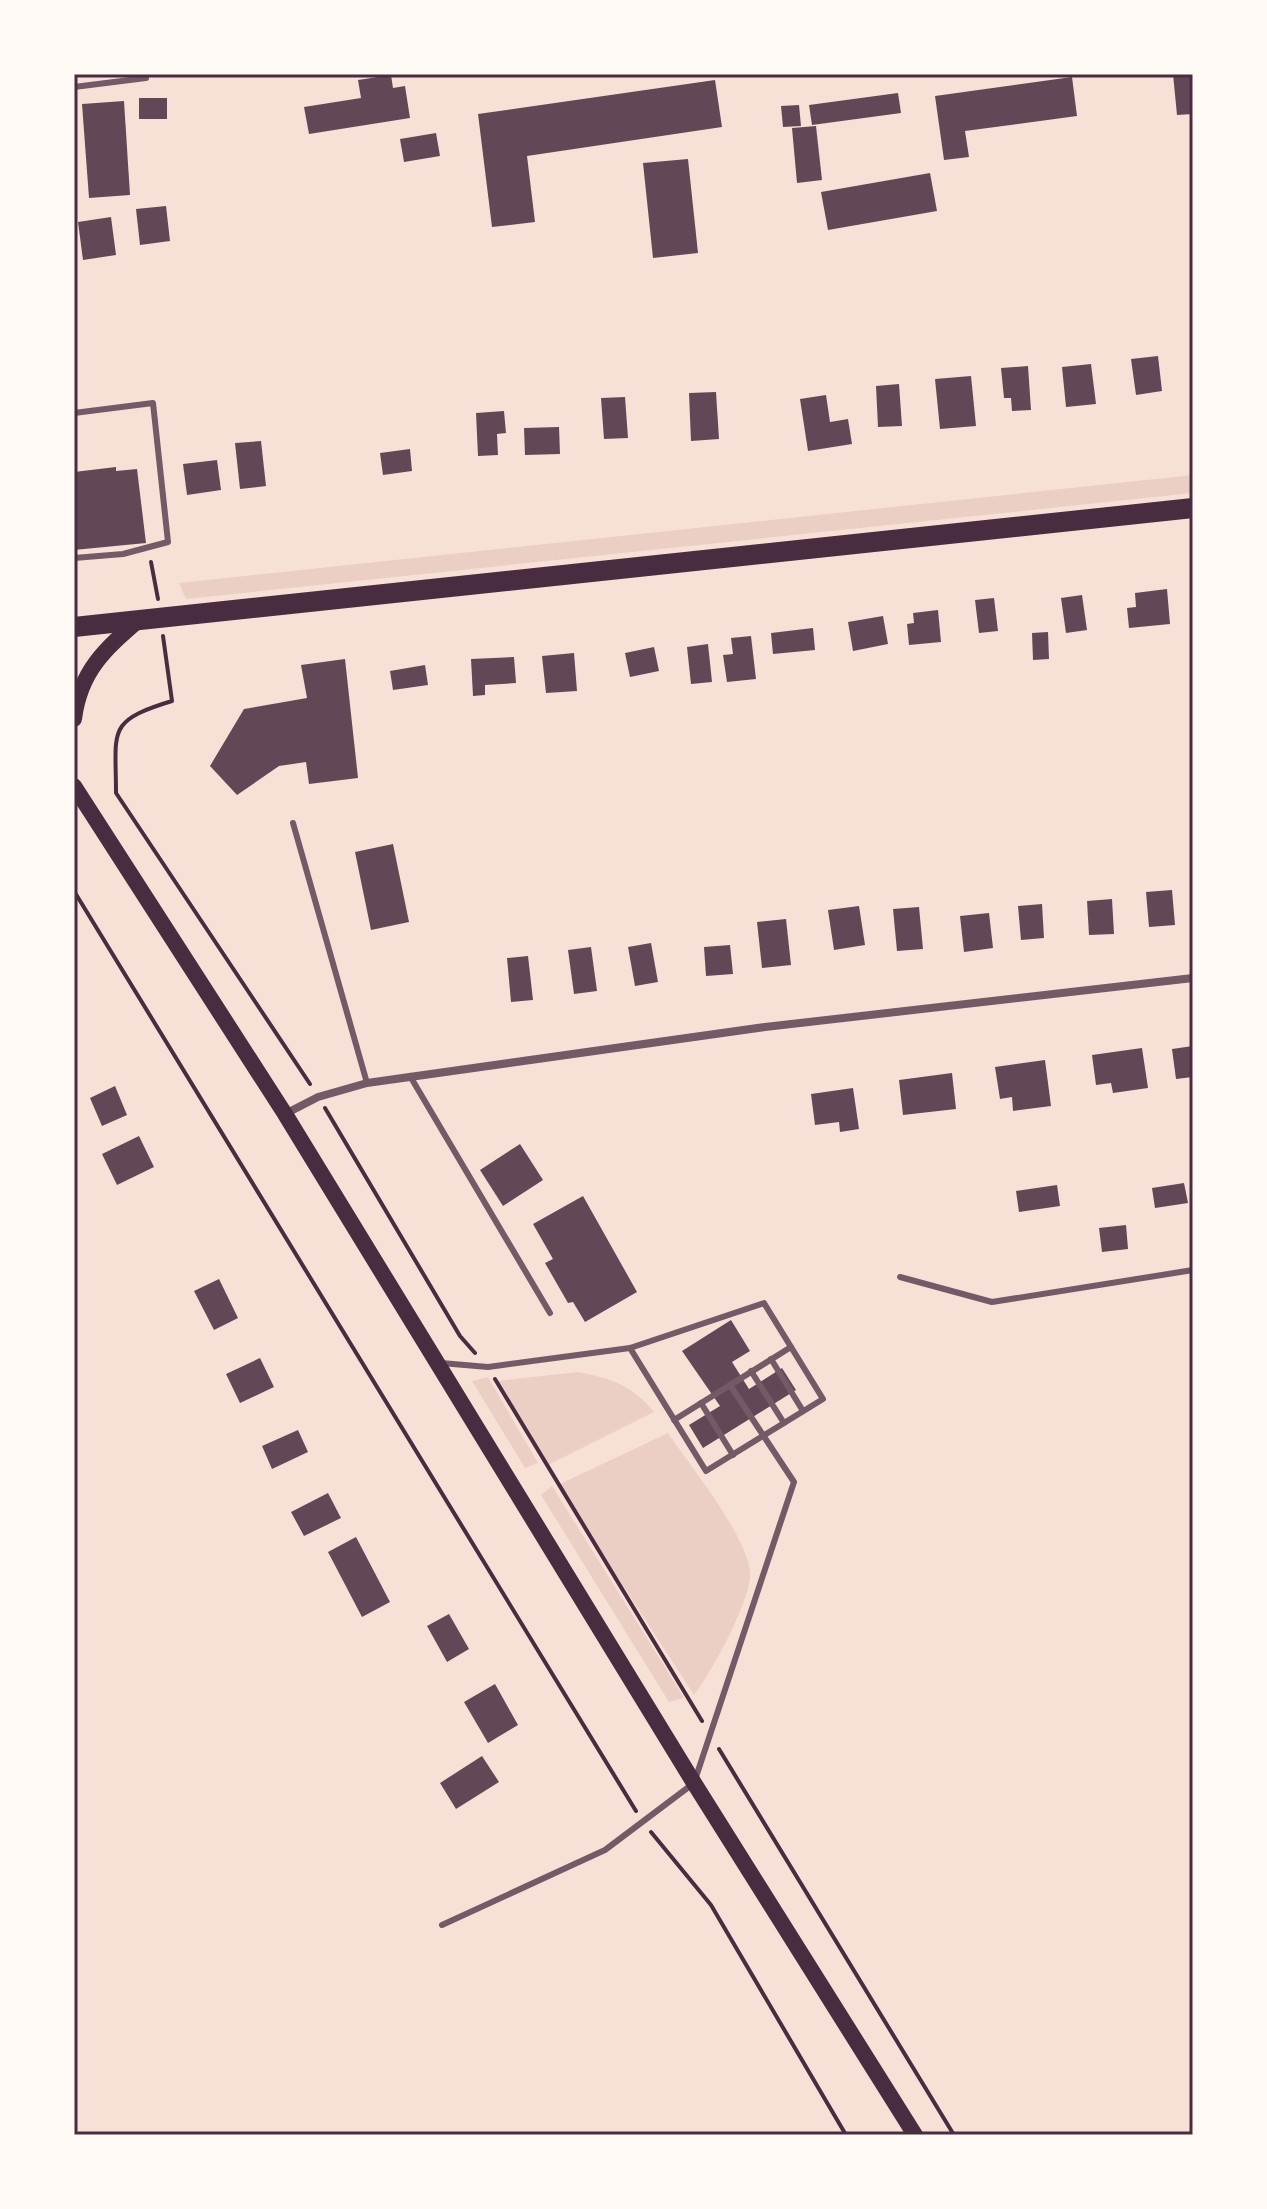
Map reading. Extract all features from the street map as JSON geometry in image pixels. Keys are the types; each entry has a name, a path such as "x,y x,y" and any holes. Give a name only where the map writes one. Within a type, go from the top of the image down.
{"highway":[{"path":"79,624 1193,508"}],"main road":[{"path":"74,719 77,695 93,661 140,619"},
{"path":"74,769 76,794 285,1114 694,1783 915,2135"}],"street":[{"path":"285,1114 318,1097 367,1083 410,1076 765,1027 1193,978"}],"lane":[{"path":"74,87 146,78"},
{"path":"74,413 153,403 168,542 123,554 74,558"},
{"path":"293,823 367,1083"},
{"path":"410,1076 550,1313"},
{"path":"900,1277 992,1302 1193,1270"},
{"path":"438,1363 488,1367 630,1348 764,1303 823,1399 706,1471 630,1348"},
{"path":"674,1420 791,1347"},
{"path":"771,1359 803,1411"},
{"path":"751,1371 784,1423"},
{"path":"442,1925 605,1850 694,1783 794,1482 730,1385"},
{"path":"701,1403 733,1455"}],"path":[{"path":"172,701 137,711 122,721 116,736 116,793 318,1097 460,1336 488,1367 954,2135"},
{"path":"74,891 643,1822 711,1905 846,2135"}],"shaded area":[{"path":"1193,475 1193,493 186,599 179,583"},
{"path":"578,1372 620,1384 654,1412 546,1466 496,1381"},
{"path":"488,1377 538,1463 525,1468 472,1381"},
{"path":"668,1433 728,1520 750,1571 738,1616 694,1695 558,1485"},
{"path":"552,1486 683,1698 669,1702 541,1495"}],"building":[{"path":"1173,74 1193,74 1193,114 1177,115"},
{"path":"391,75 393,88 405,86 410,118 309,134 304,107 361,98 358,80"},
{"path":"1072,77 1077,116 965,131 969,157 944,160 935,96"},
{"path":"715,80 722,127 527,156 535,222 492,227 478,114"},
{"path":"898,93 901,113 812,125 809,105"},
{"path":"139,98 167,98 167,119 139,119"},
{"path":"124,101 130,195 89,198 82,104"},
{"path":"799,105 801,126 783,127 781,106"},
{"path":"816,126 822,180 797,183 792,128"},
{"path":"436,133 440,156 404,162 400,139"},
{"path":"688,159 698,253 653,258 643,163"},
{"path":"930,173 937,211 828,230 821,192"},
{"path":"166,206 170,241 140,245 136,209"},
{"path":"111,217 116,255 83,260 78,222"},
{"path":"1158,356 1162,391 1136,395 1131,359"},
{"path":"1091,364 1096,404 1066,407 1062,367"},
{"path":"1028,366 1031,410 1012,411 1011,398 1004,398 1001,368"},
{"path":"971,376 976,426 940,429 935,379"},
{"path":"899,384 902,426 878,427 876,386"},
{"path":"716,392 719,439 691,441 689,393"},
{"path":"826,395 830,422 848,419 852,444 808,451 800,399"},
{"path":"625,397 628,438 604,439 601,398"},
{"path":"504,411 506,433 497,434 498,455 478,456 476,413"},
{"path":"559,427 560,454 525,455 524,428"},
{"path":"261,441 266,486 240,489 235,443"},
{"path":"410,449 412,471 383,475 380,453"},
{"path":"217,460 221,490 187,495 183,464"},
{"path":"116,467 116,471 137,469 146,543 74,550 74,472"},
{"path":"1167,589 1170,624 1129,628 1127,608 1136,607 1135,593"},
{"path":"1082,595 1087,630 1066,633 1061,598"},
{"path":"994,598 998,631 979,633 975,600"},
{"path":"938,610 941,642 909,645 907,624 914,623 913,613"},
{"path":"883,616 888,644 853,651 848,622"},
{"path":"813,628 815,650 773,654 771,633"},
{"path":"1048,632 1049,659 1033,660 1032,633"},
{"path":"751,636 756,679 727,682 723,655 733,654 731,638"},
{"path":"708,644 712,682 691,684 687,647"},
{"path":"654,647 659,671 630,677 625,653"},
{"path":"574,653 577,691 546,693 542,656"},
{"path":"514,657 516,683 485,685 485,695 473,696 471,659"},
{"path":"345,659 358,778 309,784 306,762 279,766 237,795 210,766 244,709 307,698 301,665"},
{"path":"425,665 428,685 393,690 390,671"},
{"path":"393,844 409,922 371,930 355,852"},
{"path":"1172,890 1175,925 1149,927 1146,892"},
{"path":"1112,899 1114,934 1089,935 1087,901"},
{"path":"1042,904 1044,938 1021,940 1018,906"},
{"path":"859,906 865,945 834,950 828,910"},
{"path":"919,907 923,949 897,951 893,909"},
{"path":"989,913 993,948 964,952 960,916"},
{"path":"786,919 791,965 762,968 757,922"},
{"path":"651,943 658,982 635,986 628,947"},
{"path":"730,945 733,974 706,976 704,947"},
{"path":"591,947 597,991 574,994 568,950"},
{"path":"528,956 533,1000 511,1002 507,958"},
{"path":"1193,1046 1193,1077 1176,1079 1172,1049"},
{"path":"1142,1048 1148,1088 1113,1093 1111,1083 1096,1085 1092,1055"},
{"path":"1045,1060 1051,1106 1013,1111 1012,1097 1000,1099 995,1067"},
{"path":"952,1073 956,1109 903,1115 899,1080"},
{"path":"115,1086 127,1115 102,1126 90,1098"},
{"path":"853,1088 859,1129 840,1132 839,1122 815,1125 811,1094"},
{"path":"139,1136 154,1167 117,1185 102,1154"},
{"path":"520,1144 543,1180 503,1206 480,1170"},
{"path":"1184,1183 1188,1203 1155,1208 1152,1188"},
{"path":"1057,1185 1060,1206 1019,1212 1016,1191"},
{"path":"583,1196 637,1292 585,1322 573,1302 568,1303 545,1263 553,1259 533,1224"},
{"path":"1126,1225 1128,1249 1102,1252 1099,1228"},
{"path":"219,1279 238,1318 214,1330 194,1291"},
{"path":"731,1320 750,1351 732,1362 749,1389 782,1368 796,1390 703,1448 689,1425 720,1406 682,1351"},
{"path":"260,1358 274,1387 240,1403 226,1374"},
{"path":"298,1430 308,1452 272,1469 262,1446"},
{"path":"328,1493 341,1518 304,1536 291,1512"},
{"path":"356,1537 390,1602 362,1617 328,1552"},
{"path":"449,1614 469,1649 447,1662 427,1626"},
{"path":"495,1684 518,1725 488,1743 464,1702"},
{"path":"482,1756 499,1782 456,1809 440,1783"}]}
